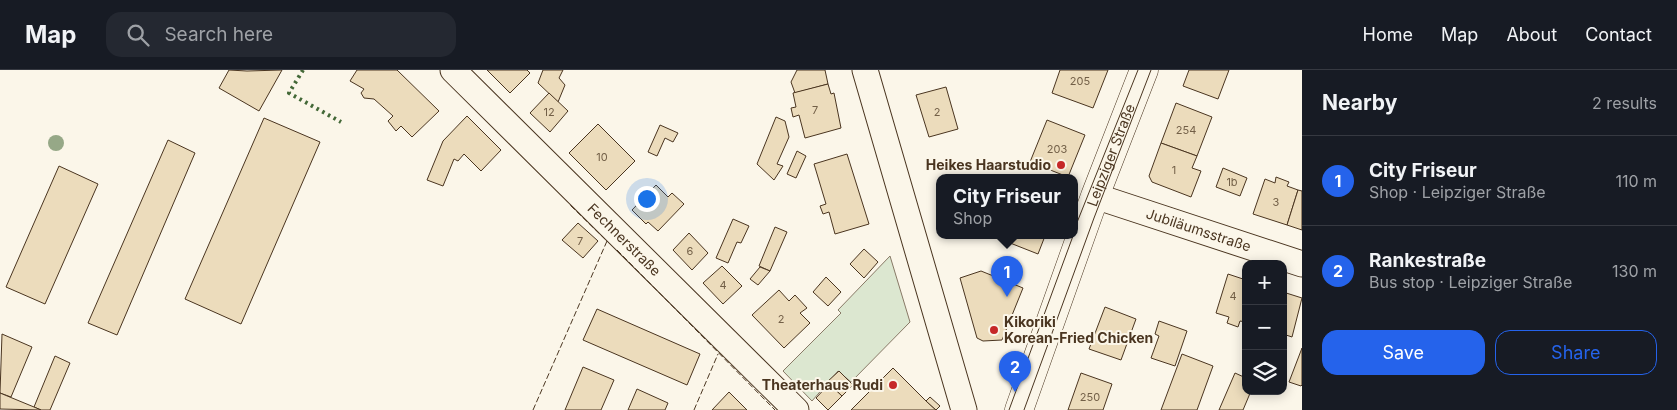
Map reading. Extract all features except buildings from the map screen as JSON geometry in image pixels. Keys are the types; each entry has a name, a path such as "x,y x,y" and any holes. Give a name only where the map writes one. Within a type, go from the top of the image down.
{"main road":[{"name":"Leipziger Straße","path":"1019,410 1095,196 1144,70"}],"street":[{"name":"Fechnerstraße","path":"453,70 796,410"},
{"path":"865,70 964,410"},
{"name":"Jubiläumsstraße","path":"1095,196 1302,264"}],"green space":[{"path":"890,256 910,322 851,382 838,371 812,401 783,371 841,313 838,310"}],"tram line":[{"path":"1078,220 1138,70"},
{"path":"1024,410 1094,218 1151,70"},
{"path":"1009,410 1072,239"}],"hedge":[{"path":"303,70 289,93 341,122"}],"fence":[{"path":"533,410 607,241 570,205"},
{"path":"617,250 775,410"},
{"path":"694,410 718,354"}],"place":[{"name":"Heikes Haarstudio","path":"1061,165"},
{"name":"City Friseur","path":"1007,297"},
{"name":"Kikoriki Korean-Fried Chicken","path":"994,330"},
{"name":"Theaterhaus Rudi","path":"893,385"},
{"name":"Rankestraße","path":"1015,392"}]}
